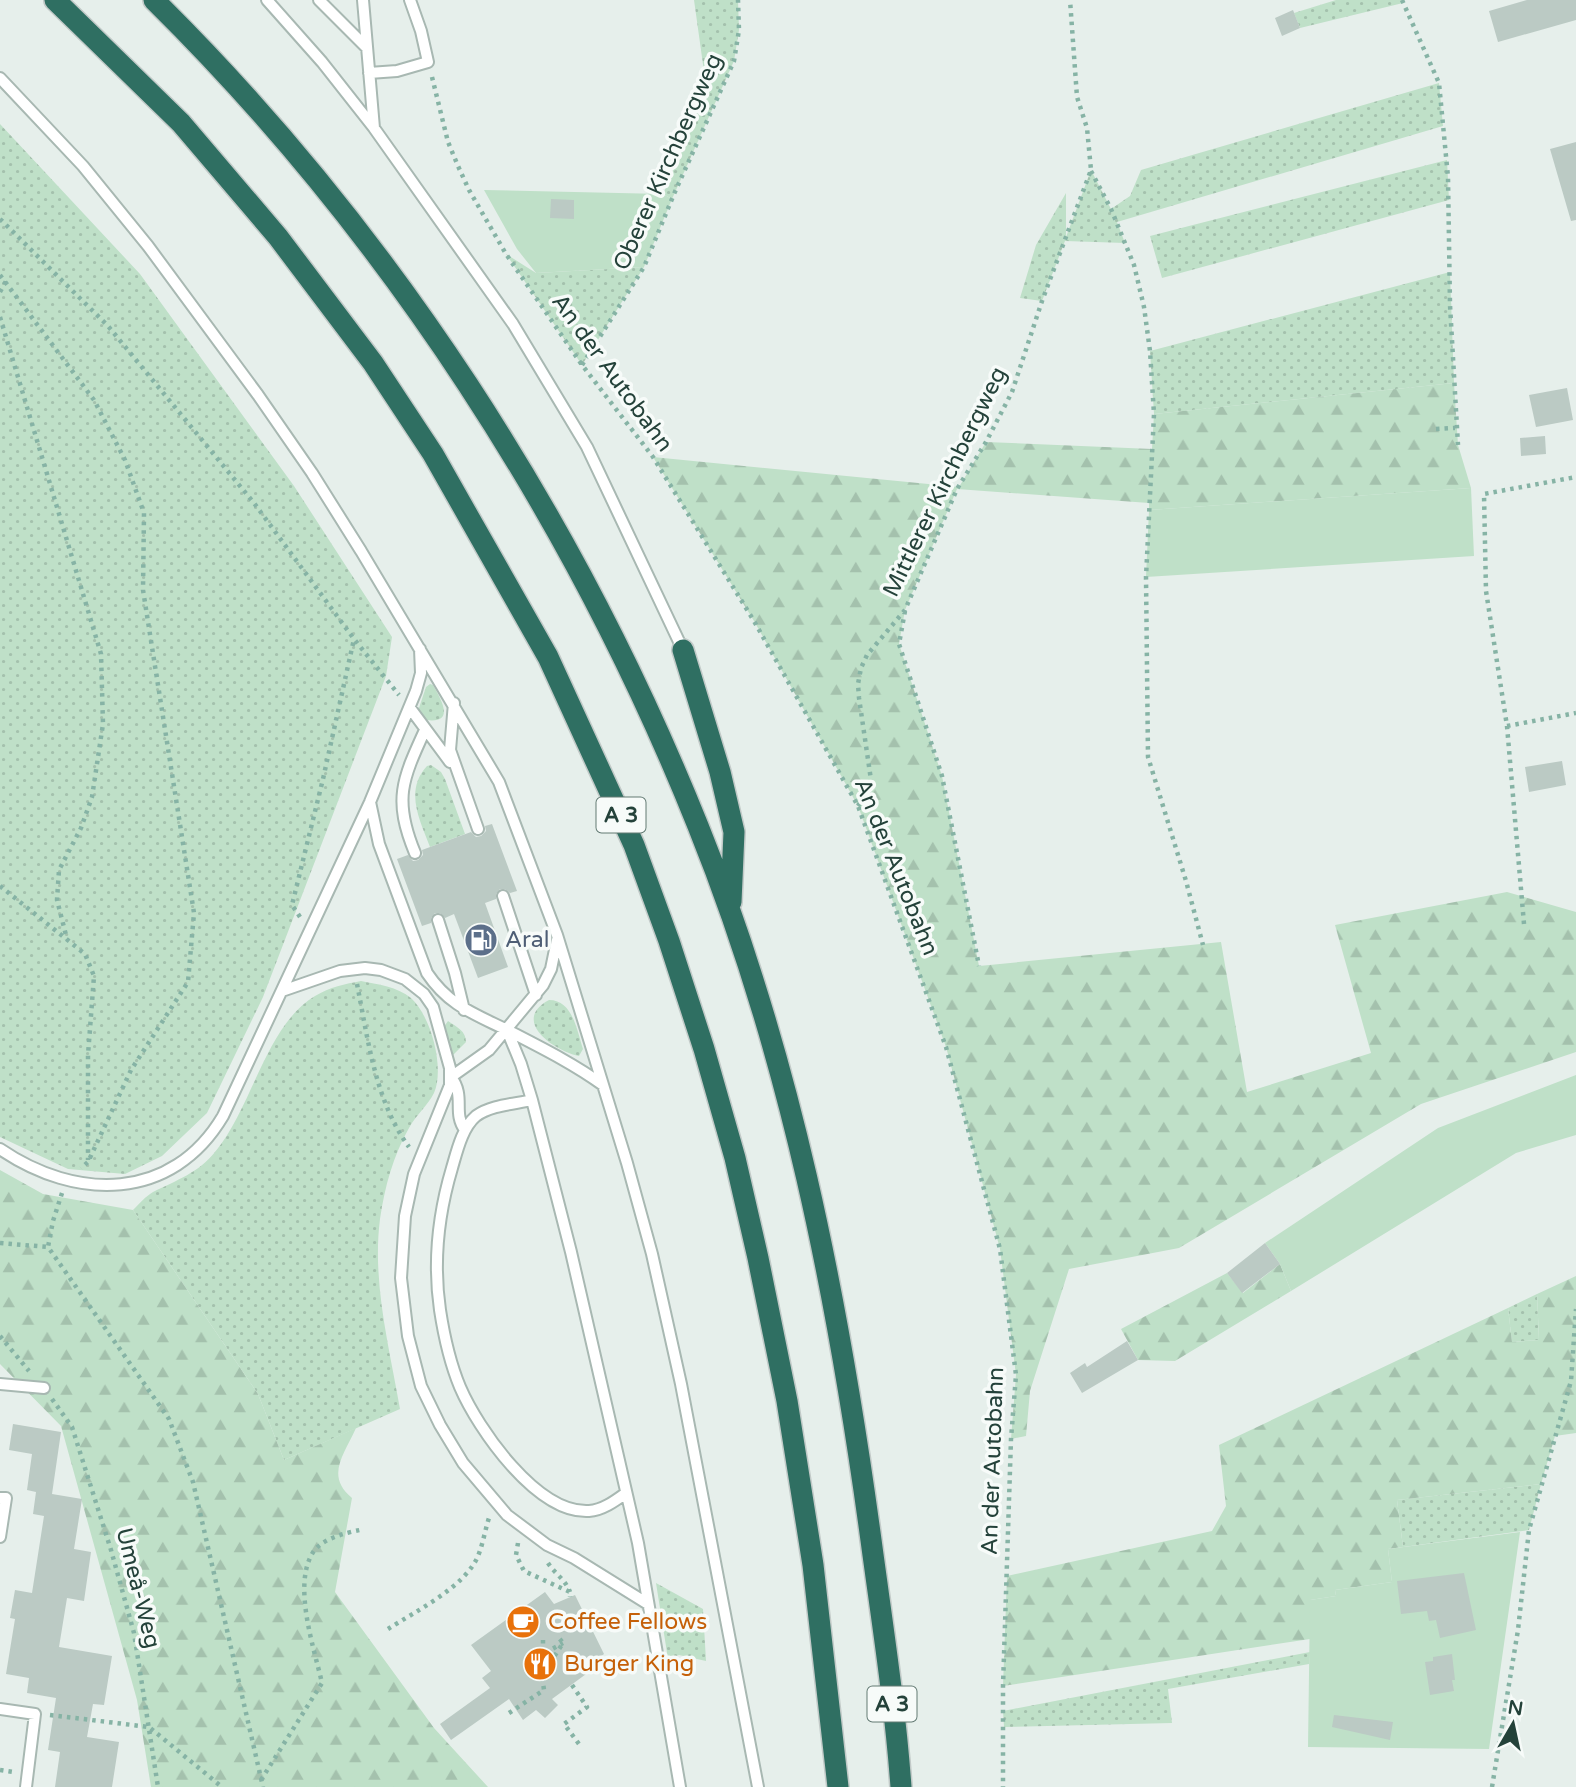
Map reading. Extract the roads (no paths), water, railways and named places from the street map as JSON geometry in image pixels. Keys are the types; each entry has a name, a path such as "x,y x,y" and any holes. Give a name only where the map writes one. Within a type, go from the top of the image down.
{"highway":[{"name":"A 3","path":"55,0 181,123 278,237 373,363 433,454 548,657 634,845 669,941 707,1061 735,1158 758,1258 787,1401 813,1565 838,1787"},
{"name":"A 3","path":"153,0 236,85 330,195 408,299 478,400 596,603 649,711 699,827 731,914 785,1088 833,1298 853,1406 901,1787"},
{"path":"683,650 720,772 734,832 731,914"}],"lane":[{"path":"267,0 322,62 374,128 513,324 587,447 683,650"},
{"path":"319,0 367,48"},
{"path":"363,0 374,128"},
{"path":"369,73 397,71 428,62 421,30 410,0"},
{"path":"0,78 83,166 184,292 312,473 420,646 499,782 557,935 652,1254 681,1384 758,1787"},
{"path":"0,1149 28,1167 66,1180 110,1185 145,1181 190,1156 205,1142 223,1116 370,802 410,708 421,673 420,646"},
{"path":"454,703 450,737 454,766 478,829"},
{"path":"410,708 454,766"},
{"path":"415,853 403,820 401,800 406,774 425,730"},
{"path":"370,802 379,844 427,972 444,996 464,1010 573,1065 603,1086"},
{"path":"503,896 536,995"},
{"path":"438,920 464,1010"},
{"path":"557,935 548,978 536,995 477,1060 451,1077 447,1096 419,1158 405,1216 402,1251 401,1278 408,1336 421,1385 440,1426 463,1463 507,1515 547,1545 648,1604"},
{"path":"282,991 304,981 354,968 381,970 414,985 433,1007 451,1077 460,1095 459,1123 465,1130"},
{"path":"414,985 427,972"},
{"path":"507,1030 532,1100 571,1252 626,1493 680,1787"},
{"path":"532,1100 483,1112 474,1118 465,1130 444,1196 437,1255 440,1312 451,1360 461,1388 490,1440 513,1465 556,1503 572,1510 595,1510 607,1506 626,1493"},
{"path":"0,1384 44,1388"},
{"path":"0,1497 6,1498 0,1536"},
{"path":"0,1709 35,1714 26,1787"}],"place":[{"name":"Aral","path":"481,940"},
{"name":"Coffee Fellows","path":"523,1622"},
{"name":"Burger King","path":"540,1664"}]}
